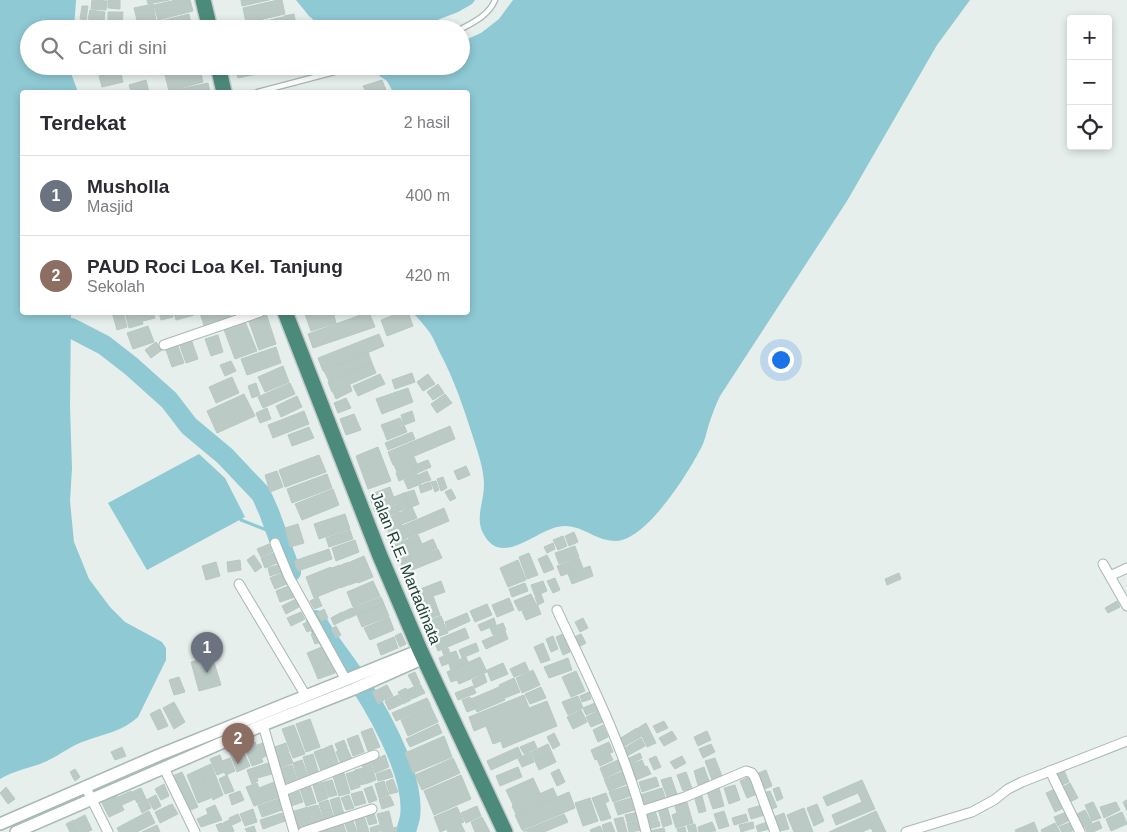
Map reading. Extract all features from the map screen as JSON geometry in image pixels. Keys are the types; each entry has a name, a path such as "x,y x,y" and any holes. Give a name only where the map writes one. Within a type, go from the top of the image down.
{"highway":[{"path":"203,0 208,20"},
{"path":"220,75 224,90"},
{"name":"Jalan R.E. Martadinata","path":"286,315 380,556 422,654 505,832"}],"street":[{"path":"164,345 251,315"},
{"path":"275,543 289,577 350,683"},
{"path":"1103,564 1127,606"},
{"path":"1110,576 1127,568"},
{"path":"239,584 306,696"},
{"path":"557,610 602,710 641,811 646,832"},
{"path":"0,824 85,786 306,696 368,677 422,654"},
{"path":"23,830 263,725 350,683"},
{"path":"263,725 294,832"},
{"path":"906,832 972,812 994,800 1008,789 1127,741"},
{"path":"283,792 374,755"},
{"path":"164,768 195,832"},
{"path":"1050,771 1080,832"},
{"path":"641,811 685,797 743,772 749,772 755,778 775,832"},
{"path":"85,786 108,832"},
{"path":"303,832 372,809"}],"lane":[{"path":"470,24 480,19 493,5 495,0"},
{"path":"266,90 323,75"}],"water":[{"path":"0,0 76,0 75,20 20,20 20,75 72,75 77,90 20,90 20,315 71,315 70,407 72,468 70,501 74,542 89,579 110,607 125,622 162,642 166,648 166,660 138,717 132,722 113,732 80,743 47,761 0,779"},
{"path":"296,0 970,0 937,45 847,201 720,396 702,446 666,503 641,529 628,538 616,541 607,540 577,528 561,526 506,548 497,547 483,533 480,515 484,479 476,446 458,393 445,363 430,333 415,315 470,315 470,90 392,90 387,81 378,75 470,75 470,20 314,20"},
{"path":"199,454 225,478 245,517 147,570 108,503"}],"pier":[{"path":"475,0 513,0 499,19 481,33 470,38 470,20 437,20 472,4"}],"building":[{"path":"92,0 107,1 106,10 91,9"},
{"path":"108,0 120,0 120,9 108,8"},
{"path":"147,0 169,0 148,4"},
{"path":"176,0 190,0 193,11 158,20 154,5"},
{"path":"241,0 269,0 242,6"},
{"path":"282,0 285,14 259,20 245,20 243,8"},
{"path":"153,4 156,20 137,20 134,8"},
{"path":"82,6 88,6 86,20 80,19"},
{"path":"90,10 105,12 104,20 88,19"},
{"path":"108,12 123,12 122,20 108,20"},
{"path":"189,14 190,20 165,20"},
{"path":"294,14 295,20 285,20 284,16"},
{"path":"283,17 284,20 270,20"},
{"path":"121,75 123,82 102,87 99,76"},
{"path":"165,75 201,75 203,82 169,90"},
{"path":"237,75 252,75 238,78"},
{"path":"146,80 148,90 130,90 129,85"},
{"path":"382,80 386,90 365,90 363,86"},
{"path":"208,83 210,90 176,90"},
{"path":"113,315 124,315 127,327 117,330"},
{"path":"126,315 140,315 143,324 129,328"},
{"path":"141,315 154,315 155,318 143,321"},
{"path":"160,315 173,315 173,317 161,320"},
{"path":"175,315 194,315 176,320"},
{"path":"201,315 230,315 232,321 205,329"},
{"path":"234,315 247,315 235,319"},
{"path":"267,315 276,344 259,350 248,319"},
{"path":"312,315 334,315 336,323 311,331 306,317"},
{"path":"361,315 370,315 375,327 313,348 308,334"},
{"path":"394,315 409,315 413,326 387,336 381,320"},
{"path":"244,319 257,351 235,359 223,327"},
{"path":"148,326 154,342 133,349 127,333"},
{"path":"379,334 384,346 323,371 318,358"},
{"path":"218,335 223,352 211,356 205,339"},
{"path":"191,339 198,359 186,363 179,343"},
{"path":"156,342 162,350 151,358 145,350"},
{"path":"177,343 184,363 172,367 165,347"},
{"path":"276,347 281,363 247,375 241,359"},
{"path":"368,352 372,363 329,381 324,371"},
{"path":"231,361 236,371 225,376 220,365"},
{"path":"372,363 376,373 332,392 328,382"},
{"path":"283,366 289,382 265,392 258,377"},
{"path":"412,373 415,382 395,389 392,380"},
{"path":"380,374 385,384 358,396 353,386"},
{"path":"428,374 435,384 423,391 417,382"},
{"path":"232,377 239,393 216,403 209,387"},
{"path":"256,383 260,395 252,398 248,386"},
{"path":"290,383 295,394 263,408 258,397"},
{"path":"438,384 444,393 433,400 427,392"},
{"path":"350,385 352,391 336,399 333,392"},
{"path":"408,388 413,402 382,414 376,399"},
{"path":"244,394 255,416 217,433 207,411"},
{"path":"445,394 452,403 437,413 431,404"},
{"path":"297,396 302,407 281,417 276,406"},
{"path":"346,398 351,408 338,413 334,403"},
{"path":"267,408 271,419 260,423 256,413"},
{"path":"304,411 309,424 273,438 268,425"},
{"path":"412,411 415,421 404,425 401,415"},
{"path":"354,414 361,430 346,435 340,419"},
{"path":"400,418 403,424 384,432 381,425"},
{"path":"404,425 407,432 387,440 384,432"},
{"path":"450,426 455,439 393,465 388,452"},
{"path":"309,427 314,438 292,446 288,435"},
{"path":"412,432 415,439 388,450 385,443"},
{"path":"378,447 391,481 368,489 356,456"},
{"path":"319,455 326,472 285,487 279,470"},
{"path":"414,457 417,464 397,472 394,465"},
{"path":"428,460 431,467 415,474 412,466"},
{"path":"466,466 470,475 458,480 454,471"},
{"path":"412,467 415,474 399,481 396,473"},
{"path":"277,471 283,487 270,492 265,475"},
{"path":"427,471 431,480 421,483 418,475"},
{"path":"327,474 332,488 292,503 287,489"},
{"path":"417,474 421,484 408,489 404,480"},
{"path":"443,477 447,488 441,491 437,479"},
{"path":"436,481 439,490 435,492 431,482"},
{"path":"430,482 432,489 421,493 419,486"},
{"path":"390,487 396,504 375,512 369,495"},
{"path":"333,489 339,505 302,520 295,504"},
{"path":"451,489 456,498 450,501 445,492"},
{"path":"414,490 419,504 409,508 404,493"},
{"path":"404,493 409,508 399,511 394,497"},
{"path":"396,505 399,512 381,519 379,512"},
{"path":"412,507 417,518 385,531 381,521"},
{"path":"444,508 449,521 408,538 402,526"},
{"path":"345,514 350,529 319,539 314,524"},
{"path":"298,524 304,543 290,547 285,528"},
{"path":"402,525 407,538 394,544 388,531"},
{"path":"350,530 353,539 329,547 326,538"},
{"path":"574,532 578,542 569,546 565,536"},
{"path":"418,535 422,544 433,539 437,548 401,563 394,545"},
{"path":"563,536 567,546 558,550 553,540"},
{"path":"355,540 359,552 336,561 332,548"},
{"path":"553,543 555,549 547,553 544,547"},
{"path":"269,544 272,552 261,557 257,549"},
{"path":"575,546 579,557 559,564 555,553"},
{"path":"329,549 332,559 298,571 294,561"},
{"path":"438,549 442,558 405,573 401,563"},
{"path":"273,553 277,563 265,568 261,558"},
{"path":"529,553 538,575 527,579 519,557"},
{"path":"254,555 262,567 255,572 247,560"},
{"path":"547,555 554,569 544,573 538,559"},
{"path":"364,556 373,577 358,583 350,562"},
{"path":"579,558 583,568 561,576 557,566"},
{"path":"240,560 241,570 228,572 227,562"},
{"path":"518,560 526,580 508,587 500,568"},
{"path":"216,562 220,576 206,580 202,566"},
{"path":"349,562 357,582 349,585 341,565"},
{"path":"278,565 281,572 270,576 268,568"},
{"path":"340,565 348,585 340,588 332,568"},
{"path":"590,566 593,576 572,584 568,574"},
{"path":"331,567 339,588 314,598 306,577"},
{"path":"284,572 289,583 275,589 270,578"},
{"path":"899,573 901,579 887,585 885,579"},
{"path":"555,578 560,590 553,593 547,581"},
{"path":"373,581 380,596 353,607 347,592"},
{"path":"441,581 445,592 433,596 440,615 426,620 415,591"},
{"path":"543,581 547,591 535,596 531,585"},
{"path":"525,583 528,591 512,597 509,589"},
{"path":"291,585 295,597 280,602 276,591"},
{"path":"531,594 536,604 519,611 514,601"},
{"path":"541,594 544,602 538,605 535,597"},
{"path":"318,597 322,606 314,609 310,601"},
{"path":"381,597 384,604 357,615 353,608"},
{"path":"509,598 514,610 497,617 492,605"},
{"path":"296,599 299,607 286,614 282,606"},
{"path":"1117,601 1120,607 1108,613 1105,608"},
{"path":"384,604 389,616 362,627 357,615"},
{"path":"487,604 492,615 475,622 470,611"},
{"path":"537,604 541,614 526,620 522,611"},
{"path":"352,608 356,615 347,619 343,612"},
{"path":"324,609 328,618 321,621 317,613"},
{"path":"301,612 305,619 291,626 287,618"},
{"path":"342,612 346,619 334,625 331,618"},
{"path":"467,613 470,621 448,631 445,622"},
{"path":"441,616 444,623 431,628 428,621"},
{"path":"389,617 394,630 370,640 364,628"},
{"path":"494,618 496,625 481,631 478,625"},
{"path":"583,618 588,628 580,632 575,622"},
{"path":"309,621 312,630 307,632 303,624"},
{"path":"503,623 506,630 493,635 490,628"},
{"path":"444,624 448,633 434,638 431,629"},
{"path":"336,626 341,635 336,638 331,629"},
{"path":"465,628 469,638 438,651 434,641"},
{"path":"505,631 508,639 486,649 482,641"},
{"path":"317,632 321,642 315,644 311,634"},
{"path":"401,633 406,644 400,647 395,636"},
{"path":"565,633 572,651 563,655 556,637"},
{"path":"581,634 586,643 577,648 572,638"},
{"path":"553,636 558,649 551,652 546,639"},
{"path":"394,637 398,648 381,655 377,644"},
{"path":"476,643 479,651 462,658 459,650"},
{"path":"543,643 550,660 541,663 534,647"},
{"path":"324,646 330,662 314,669 307,653"},
{"path":"448,648 450,653 456,651 459,659 442,666 439,658 444,656 442,650"},
{"path":"212,656 221,685 199,691 191,662"},
{"path":"466,657 468,662 451,670 449,664"},
{"path":"480,657 487,672 459,684 457,680 451,682 447,672"},
{"path":"568,658 572,670 549,678 544,667"},
{"path":"525,662 529,671 514,677 510,669"},
{"path":"331,663 335,673 318,679 314,669"},
{"path":"503,663 508,674 491,681 487,670"},
{"path":"533,670 540,685 522,693 516,678"},
{"path":"576,671 585,691 571,697 562,677"},
{"path":"415,672 420,683 414,686 408,675"},
{"path":"484,674 487,682 475,688 472,680"},
{"path":"179,677 185,692 174,695 169,680"},
{"path":"514,678 520,692 505,698 499,685"},
{"path":"420,684 425,693 412,699 407,690"},
{"path":"387,685 393,696 385,700 379,689"},
{"path":"473,686 476,693 458,700 455,693"},
{"path":"499,687 505,700 477,712 471,699"},
{"path":"541,687 546,698 530,704 525,694"},
{"path":"406,688 411,700 403,704 398,692"},
{"path":"379,689 384,700 378,704 372,692"},
{"path":"589,692 591,699 582,702 580,696"},
{"path":"398,695 402,704 389,710 385,701"},
{"path":"524,695 529,708 547,701 557,726 503,748 501,741 493,744 486,726 474,731 469,717"},
{"path":"578,696 583,708 568,715 562,702"},
{"path":"470,697 475,709 467,712 462,700"},
{"path":"427,698 431,706 396,721 392,713"},
{"path":"174,702 185,722 174,729 163,708"},
{"path":"595,703 598,710 586,715 583,708"},
{"path":"431,707 438,722 408,736 401,720"},
{"path":"160,709 168,726 158,730 150,714"},
{"path":"581,710 587,722 573,729 567,717"},
{"path":"598,711 603,722 591,727 586,717"},
{"path":"310,719 320,747 306,752 296,724"},
{"path":"664,721 668,728 657,733 653,726"},
{"path":"646,723 656,743 647,747 638,728"},
{"path":"438,724 442,733 410,747 406,739"},
{"path":"294,725 305,754 293,758 282,729"},
{"path":"603,725 608,737 598,742 593,730"},
{"path":"372,728 380,747 368,751 361,732"},
{"path":"637,728 642,736 623,747 619,739"},
{"path":"672,731 677,739 664,746 659,738"},
{"path":"707,731 711,740 698,746 694,737"},
{"path":"554,733 560,745 553,749 547,737"},
{"path":"358,735 364,752 353,756 347,739"},
{"path":"444,736 452,757 413,773 405,753"},
{"path":"641,738 645,746 627,756 623,749"},
{"path":"344,740 347,747 338,751 335,744"},
{"path":"534,741 537,748 524,754 520,747"},
{"path":"255,742 263,762 252,766 244,746"},
{"path":"609,742 613,752 595,760 591,750"},
{"path":"263,743 268,755 262,758 257,745"},
{"path":"286,743 289,752 275,758 272,748"},
{"path":"548,744 552,753 535,761 531,752"},
{"path":"711,744 715,752 703,758 699,749"},
{"path":"332,745 339,765 331,768 323,749"},
{"path":"122,747 126,756 115,760 111,752"},
{"path":"518,747 522,756 491,770 487,761"},
{"path":"242,748 250,766 237,772 230,753"},
{"path":"347,748 352,759 341,764 336,752"},
{"path":"322,749 330,768 321,771 314,752"},
{"path":"530,752 534,762 522,767 518,759"},
{"path":"289,753 293,763 279,768 275,758"},
{"path":"552,753 556,762 539,770 535,761"},
{"path":"640,753 642,758 629,765 627,759"},
{"path":"313,754 319,774 309,777 303,757"},
{"path":"610,754 613,760 600,766 597,759"},
{"path":"220,755 222,761 230,758 235,771 226,775 224,772 217,775 210,759"},
{"path":"385,755 389,767 375,773 371,761"},
{"path":"656,756 661,767 654,770 649,759"},
{"path":"682,756 686,763 675,769 670,762"},
{"path":"453,758 460,773 422,790 415,775"},
{"path":"715,758 722,776 712,780 705,761"},
{"path":"302,760 308,777 298,780 293,763"},
{"path":"618,760 622,770 604,778 600,768"},
{"path":"642,760 645,767 633,772 630,765"},
{"path":"370,761 376,780 368,783 362,764"},
{"path":"268,763 272,774 257,778 258,781 252,784 247,770"},
{"path":"211,764 223,795 213,800 200,769"},
{"path":"292,765 298,783 285,787 279,769"},
{"path":"647,766 651,774 636,780 633,773"},
{"path":"518,767 522,777 500,786 496,776"},
{"path":"704,767 709,781 698,785 694,771"},
{"path":"363,768 368,783 360,785 355,770"},
{"path":"75,769 80,777 75,781 70,772"},
{"path":"200,769 211,798 198,803 187,775"},
{"path":"390,769 393,777 378,781 376,774"},
{"path":"559,769 565,782 557,786 551,773"},
{"path":"766,770 772,786 762,790 756,774"},
{"path":"1064,770 1069,782 1060,786 1055,774"},
{"path":"355,771 360,787 351,790 346,774"},
{"path":"624,771 629,783 609,791 604,779"},
{"path":"182,772 198,807 186,812 170,777"},
{"path":"686,772 692,788 683,791 677,775"},
{"path":"344,773 350,793 339,796 333,776"},
{"path":"227,775 234,791 225,794 219,779"},
{"path":"461,775 471,799 434,815 424,791"},
{"path":"750,776 757,794 747,798 740,781"},
{"path":"656,777 659,786 642,792 639,782"},
{"path":"671,777 677,794 667,797 661,780"},
{"path":"533,778 540,793 513,805 506,790"},
{"path":"393,779 398,792 390,794 386,782"},
{"path":"332,780 337,795 329,797 324,782"},
{"path":"862,780 875,809 836,825 832,815 862,802 858,793 827,806 823,797"},
{"path":"384,781 389,795 379,798 375,784"},
{"path":"274,782 280,797 254,806 246,787 257,783 259,788"},
{"path":"323,782 328,798 318,802 313,785"},
{"path":"1070,783 1078,798 1068,803 1061,788"},
{"path":"164,784 169,796 161,800 155,789"},
{"path":"310,785 316,803 306,806 300,789"},
{"path":"630,785 633,795 613,802 609,792"},
{"path":"735,785 740,800 729,804 724,788"},
{"path":"372,786 377,800 369,803 364,789"},
{"path":"6,787 15,799 8,804 0,793"},
{"path":"779,787 783,798 777,801 773,789"},
{"path":"141,788 146,799 137,803 132,792"},
{"path":"553,788 557,797 516,814 512,806"},
{"path":"662,788 666,800 643,806 640,795"},
{"path":"719,788 724,806 713,809 707,792"},
{"path":"1057,788 1066,807 1055,812 1046,793"},
{"path":"131,791 135,799 122,805 118,797"},
{"path":"240,791 244,800 232,805 229,795"},
{"path":"299,791 303,802 291,806 288,795"},
{"path":"362,791 366,803 355,806 351,794"},
{"path":"770,791 777,807 769,810 763,793"},
{"path":"569,792 575,808 522,830 515,815"},
{"path":"606,793 609,801 605,803 611,818 601,821 592,798"},
{"path":"156,795 161,806 154,810 148,799"},
{"path":"349,795 354,808 346,810 341,798"},
{"path":"117,796 124,810 109,817 102,803"},
{"path":"390,796 394,805 382,809 379,799"},
{"path":"702,796 706,811 699,813 695,799"},
{"path":"339,797 344,814 335,817 330,800"},
{"path":"634,797 638,809 618,815 614,803"},
{"path":"281,798 285,809 262,817 258,806"},
{"path":"590,798 598,821 583,826 575,803"},
{"path":"147,799 151,808 142,813 138,804"},
{"path":"686,799 693,823 676,828 672,815 677,813 674,803"},
{"path":"328,800 334,818 324,821 319,803"},
{"path":"1127,800 1127,811 1123,802"},
{"path":"1093,802 1101,818 1092,821 1085,805"},
{"path":"1116,802 1120,810 1104,818 1100,807"},
{"path":"172,804 178,814 160,823 155,812"},
{"path":"817,804 824,821 814,826 807,808"},
{"path":"215,805 222,820 201,827 197,819 208,814 206,809"},
{"path":"318,805 323,821 314,824 309,807"},
{"path":"762,805 765,815 751,819 748,809"},
{"path":"477,806 481,816 466,823 461,813"},
{"path":"667,806 672,824 663,827 658,809"},
{"path":"308,807 313,824 297,830 291,812"},
{"path":"457,807 464,822 440,832 434,817"},
{"path":"804,808 813,832 794,832 787,815"},
{"path":"253,809 257,822 245,826 240,814"},
{"path":"655,810 658,820 648,822 646,813"},
{"path":"1085,810 1092,823 1083,827 1077,814"},
{"path":"149,811 155,823 137,832 119,832 117,828"},
{"path":"389,811 393,828 396,827 397,832 382,832 377,814"},
{"path":"724,811 729,826 719,829 714,814"},
{"path":"876,811 886,832 873,832 871,828 862,832 829,832"},
{"path":"1069,811 1072,819 1058,826 1054,817"},
{"path":"638,812 640,819 627,822 625,815"},
{"path":"1122,812 1127,824 1111,831 1106,819"},
{"path":"282,813 285,821 263,829 260,820"},
{"path":"374,813 377,823 369,825 366,816"},
{"path":"784,813 789,829 776,832 771,818"},
{"path":"238,814 241,821 232,825 229,818"},
{"path":"564,814 568,822 544,832 523,831"},
{"path":"746,814 748,821 734,825 732,818"},
{"path":"85,815 92,830 80,832 75,820"},
{"path":"364,816 369,832 358,832 355,819"},
{"path":"482,817 490,832 475,832 471,822"},
{"path":"623,817 627,832 618,832 614,819"},
{"path":"74,820 79,832 70,832 66,824"},
{"path":"229,820 233,832 227,832 223,823"},
{"path":"641,820 643,830 629,832 627,823"},
{"path":"353,821 357,832 348,832 345,824"},
{"path":"659,821 660,826 649,829 648,823"},
{"path":"1074,821 1077,829 1070,832 1062,832 1059,827"},
{"path":"1099,821 1102,828 1093,832 1087,832 1085,827"},
{"path":"611,822 615,832 604,832 602,825"},
{"path":"712,822 716,831 699,832 698,827"},
{"path":"753,822 754,828 741,832 739,825"},
{"path":"767,822 769,829 758,832 756,826"},
{"path":"1034,822 1038,832 1028,832 1025,826"},
{"path":"222,823 226,832 219,832 216,825"},
{"path":"1055,823 1060,832 1042,832 1041,830"},
{"path":"343,824 346,832 334,832 332,827"},
{"path":"461,824 465,832 448,832 447,830"},
{"path":"695,824 697,832 689,832 687,826"},
{"path":"157,825 160,832 142,832"},
{"path":"379,825 381,831 371,832 370,828"},
{"path":"254,826 256,832 247,832 245,829"},
{"path":"600,826 603,832 591,832 590,830"},
{"path":"1025,826 1027,832 1016,832 1015,830"},
{"path":"685,827 686,832 678,832 677,829"},
{"path":"331,828 333,832 321,831"},
{"path":"664,828 665,832 649,832 649,831"}],"waterway":[{"path":"71,328 104,345 131,366 169,400 189,426 225,456 261,494 291,572"},
{"path":"241,520 277,534"},
{"path":"316,620 369,699 400,760 410,800 410,817 406,832"}],"place":[{"name":"Musholla","path":"207,673"},
{"name":"PAUD Roci Loa Kel. Tanjung","path":"238,764"}]}
